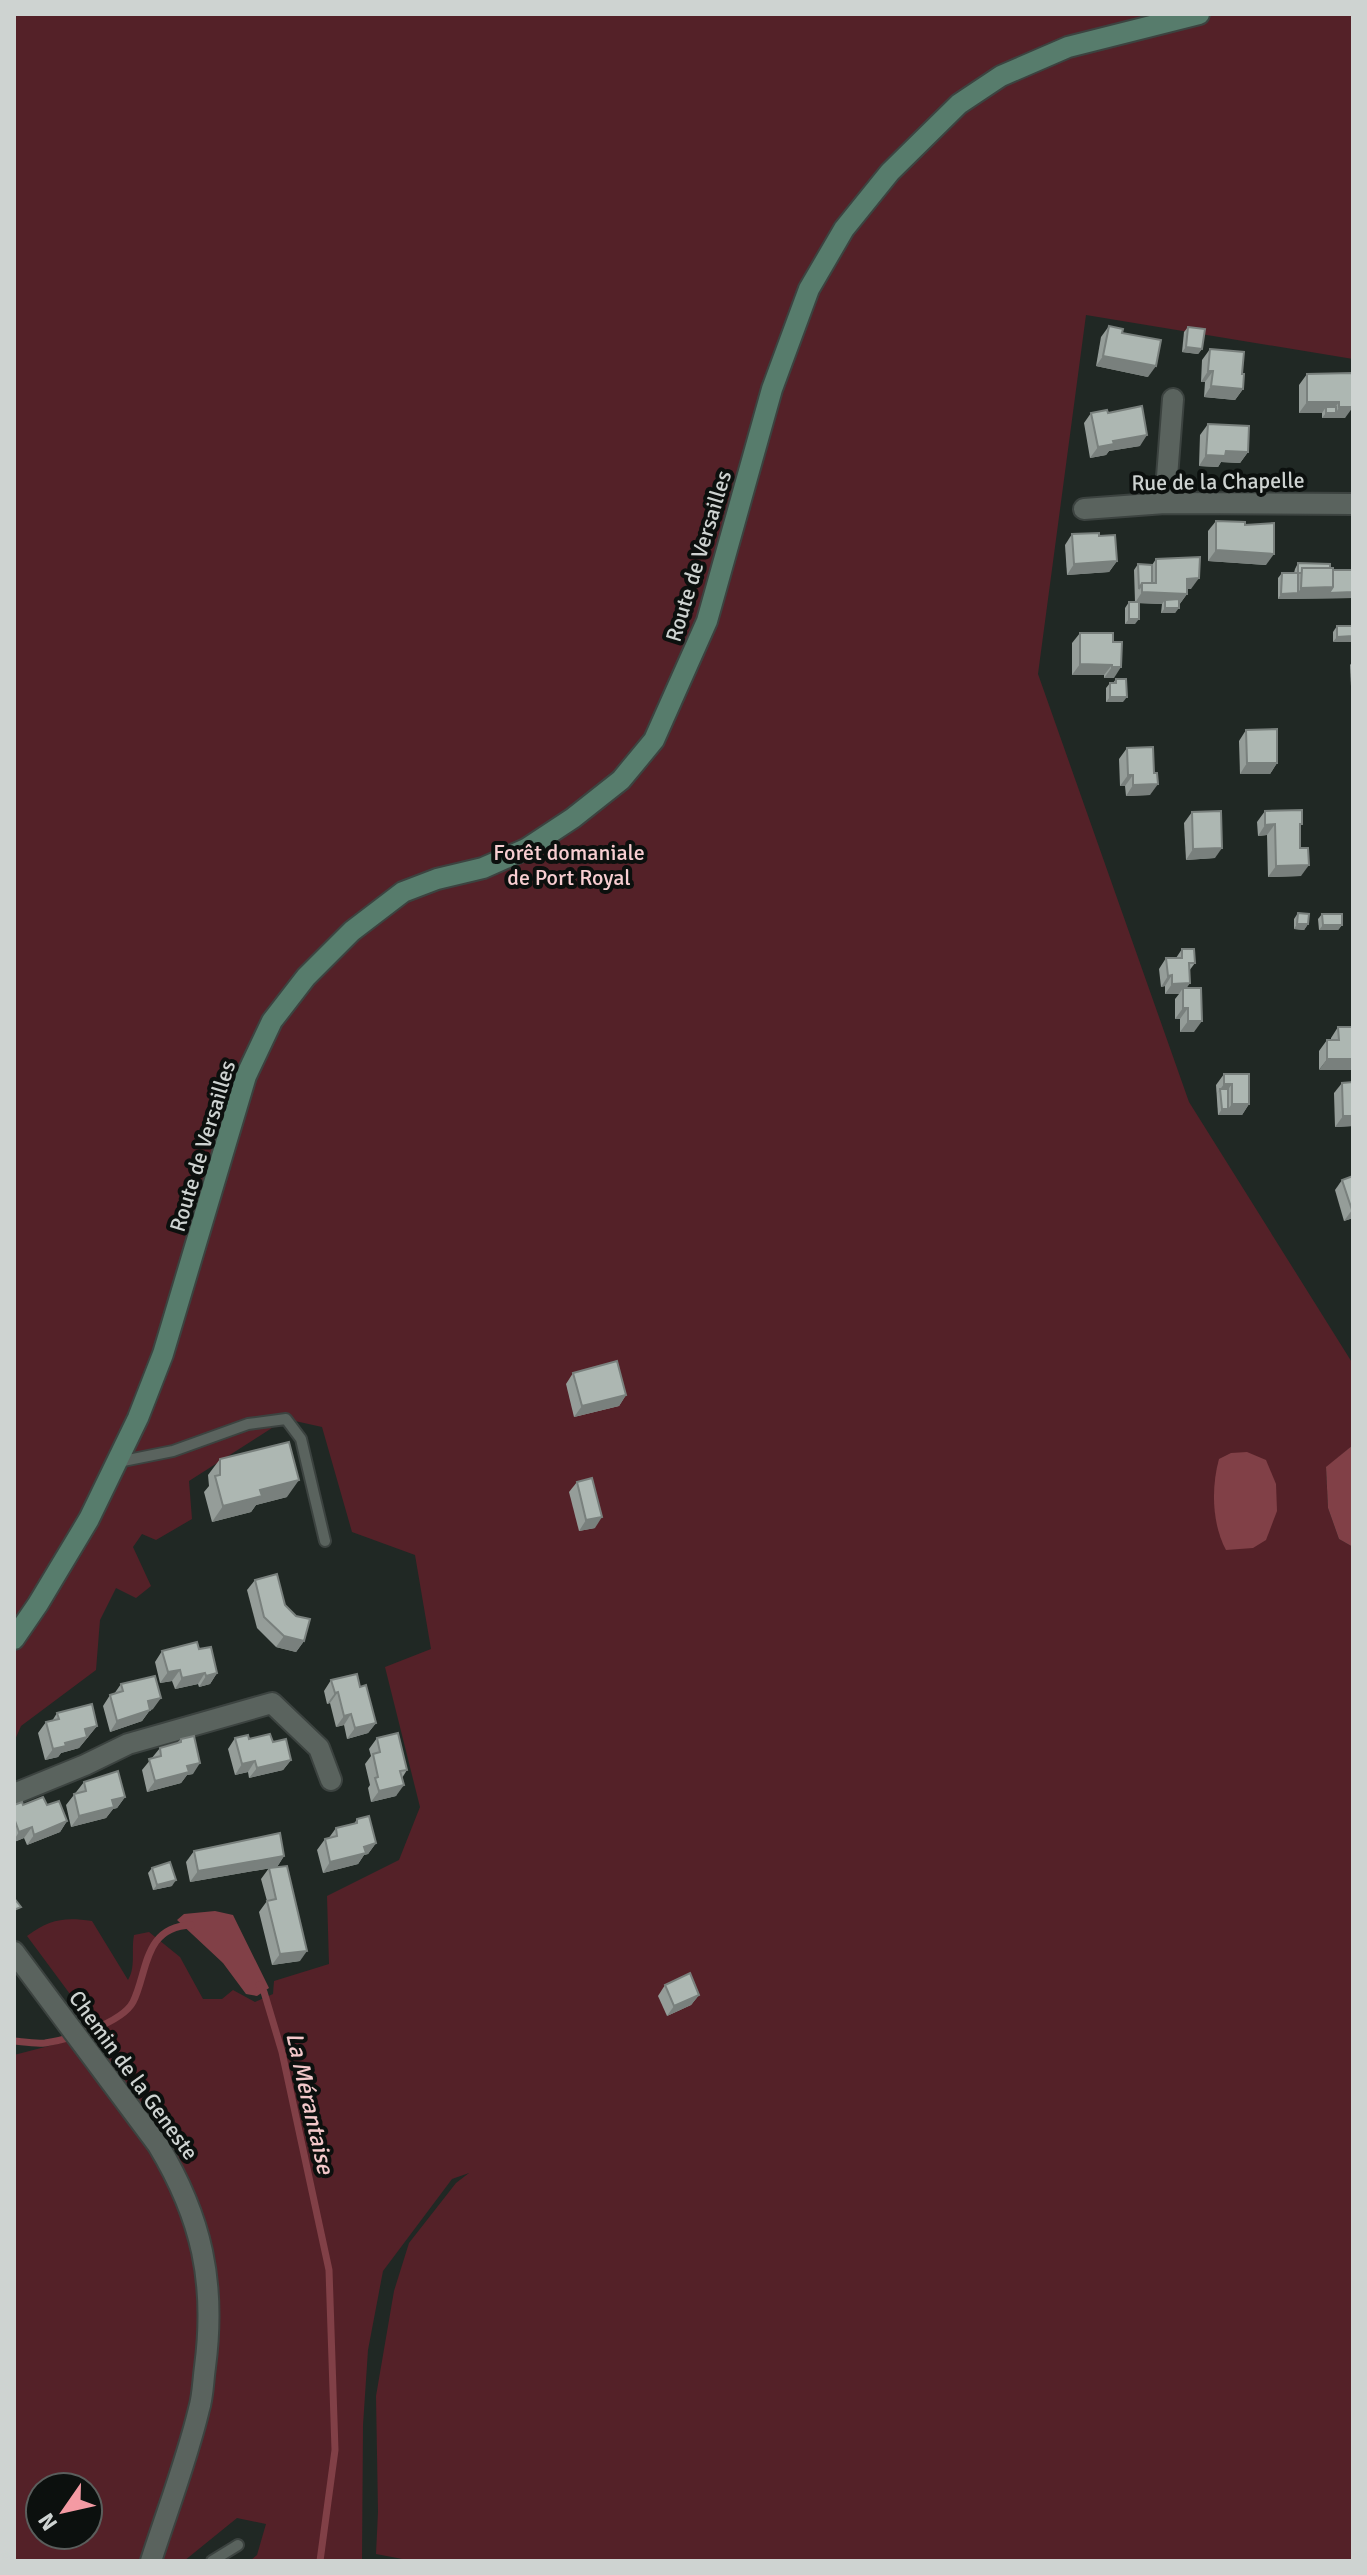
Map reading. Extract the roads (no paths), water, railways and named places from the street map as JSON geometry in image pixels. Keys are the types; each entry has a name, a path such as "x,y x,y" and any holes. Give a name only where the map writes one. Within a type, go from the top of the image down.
{"main road":[{"name":"Route de Versailles","path":"14,1639 66,1558 118,1462 163,1354 246,1076 272,1021 306,977 352,931 403,892 437,879 483,868 526,849 573,818 621,780 654,740 707,621 772,389 809,289 844,229 890,172 959,104 1001,76 1068,47 1199,14"}],"street":[{"path":"1165,503 1173,399"},
{"name":"Rue de la Chapelle","path":"1084,509 1165,503 1353,504"},
{"path":"14,1794 128,1744 272,1703 319,1748 331,1780"},
{"name":"Chemin de la Geneste","path":"14,1952 141,2120 178,2178 193,2213 204,2254 209,2336 200,2408 151,2561"}],"lane":[{"path":"118,1462 173,1451 248,1424 286,1419 301,1439 325,1541"},
{"path":"212,2561 238,2545"}],"waterway":[{"name":"La Mérantaise","path":"14,2041 55,2041 118,2017 133,2002 156,1942 175,1928 191,1925"},
{"name":"La Mérantaise","path":"259,1985 264,1992 282,2052 329,2270 335,2450 320,2561"}],"park label":[{"name":"Forêt domaniale de Port Royal","path":"569,864"}]}
